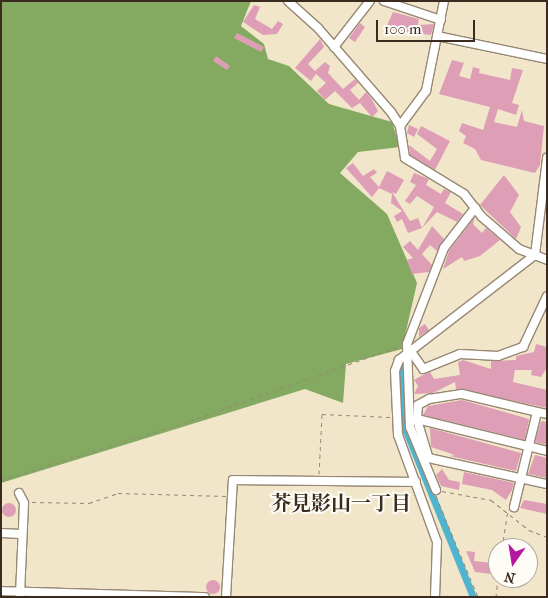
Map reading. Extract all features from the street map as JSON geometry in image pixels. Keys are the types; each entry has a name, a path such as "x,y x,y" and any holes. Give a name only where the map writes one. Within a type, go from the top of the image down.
{"street":[{"path":"288,1 334,47 400,126 405,158 464,194 475,208 509,240 547,260"},
{"path":"334,47 370,1"},
{"path":"384,1 441,20"},
{"path":"400,126 426,91 444,1"},
{"path":"437,36 547,59"},
{"path":"435,597 437,542 395,417 395,371 409,353 535,255 546,180 547,158"},
{"path":"425,457 410,427 409,353 407,344 444,248 475,208"},
{"path":"409,353 423,369 460,354 498,356 523,347 547,296"},
{"path":"436,490 425,457 417,419 418,405 429,399 462,394 547,414"},
{"path":"511,509 521,478 537,412"},
{"path":"417,419 547,451"},
{"path":"425,457 547,484"},
{"path":"226,597 229,497 233,480 416,482"},
{"path":"19,493 24,503 21,534 20,594"},
{"path":"1,533 21,534"},
{"path":"1,591 20,594 205,597"}],"path":[{"path":"1,480 407,344"},
{"path":"319,482 322,414 395,417"},
{"path":"478,597 436,490 483,496 511,509 529,530 547,537"},
{"path":"24,503 89,503 118,493 229,497"},
{"path":"504,538 511,509"}],"green space":[{"path":"1,1 251,1 241,26 264,44 268,59 289,66 329,104 392,122 400,147 358,152 340,173 387,214 417,283 402,349 346,364 343,403 305,389 1,483"}],"building":[{"path":"254,5 260,7 255,19 272,29 278,21 283,24 277,34 263,35 243,22"},
{"path":"393,12 419,19 418,25 434,24 431,35 385,30"},
{"path":"360,23 365,27 355,42 349,38"},
{"path":"237,33 264,47 261,52 234,38"},
{"path":"320,39 324,47 308,64 315,71 325,62 330,66 328,73 343,89 355,79 358,83 350,90 359,100 366,92 371,98 378,111 372,117 360,103 352,108 335,91 325,100 317,91 326,83 316,74 311,81 295,68"},
{"path":"216,56 230,66 227,70 213,61"},
{"path":"452,60 464,63 459,76 470,79 473,67 480,69 479,73 510,80 512,68 523,70 512,103 519,105 516,115 498,109 494,122 517,127 522,110 524,121 544,126 540,165 535,173 481,160 475,149 463,143 466,136 459,131 462,123 483,130 490,107 439,94"},
{"path":"409,125 418,129 414,137 407,133"},
{"path":"421,126 450,141 435,170 410,155 409,145 430,161 437,149 417,134"},
{"path":"353,163 363,176 374,169 377,173 370,177 379,187 387,171 404,180 396,194 392,192 410,221 418,218 422,228 408,233 402,219 397,222 394,216 402,211 391,203 392,194 379,188 372,197 346,168"},
{"path":"414,173 429,179 426,185 441,194 444,189 451,192 445,203 463,214 457,222 437,212 422,228 434,207 417,196 410,204 405,201 416,185 410,182"},
{"path":"504,175 519,195 510,212 521,227 516,239 480,205"},
{"path":"475,217 473,224 482,233 486,228 500,240 480,256 464,261 462,257 443,269 449,251"},
{"path":"432,226 444,239 437,251 430,245 422,254 432,265 429,272 412,274 407,260 413,258 403,247 410,241 418,250"},
{"path":"425,324 429,330 419,337 419,328"},
{"path":"536,344 547,347 547,368 541,377 531,375 532,370 515,370 513,382 547,390 547,408 456,389 455,382 433,393 414,394 418,386 414,380 430,372 434,379 460,375 458,362 463,360 491,369 491,361 516,360 516,356 534,352"},
{"path":"462,400 529,419 525,440 423,415 428,406"},
{"path":"541,421 547,422 547,445 535,442"},
{"path":"430,428 521,453 516,471 450,456 455,455 431,447"},
{"path":"535,455 547,458 547,478 528,474"},
{"path":"442,469 449,480 460,482 459,490 441,486 436,475"},
{"path":"464,472 514,483 512,490 506,500 492,490 462,484"},
{"path":"524,500 547,504 547,514 520,508"},
{"path":"6,503 12,503 16,510 12,517 6,517 2,513 2,507"},
{"path":"466,551 475,552 474,561 488,562 488,574 475,572"},
{"path":"210,580 216,580 220,587 216,594 210,594 206,590 206,584"}],"waterway":[{"path":"400,365 406,431 473,597"}],"district":[{"name":"芥見影山一丁目","path":"341,503"}]}
